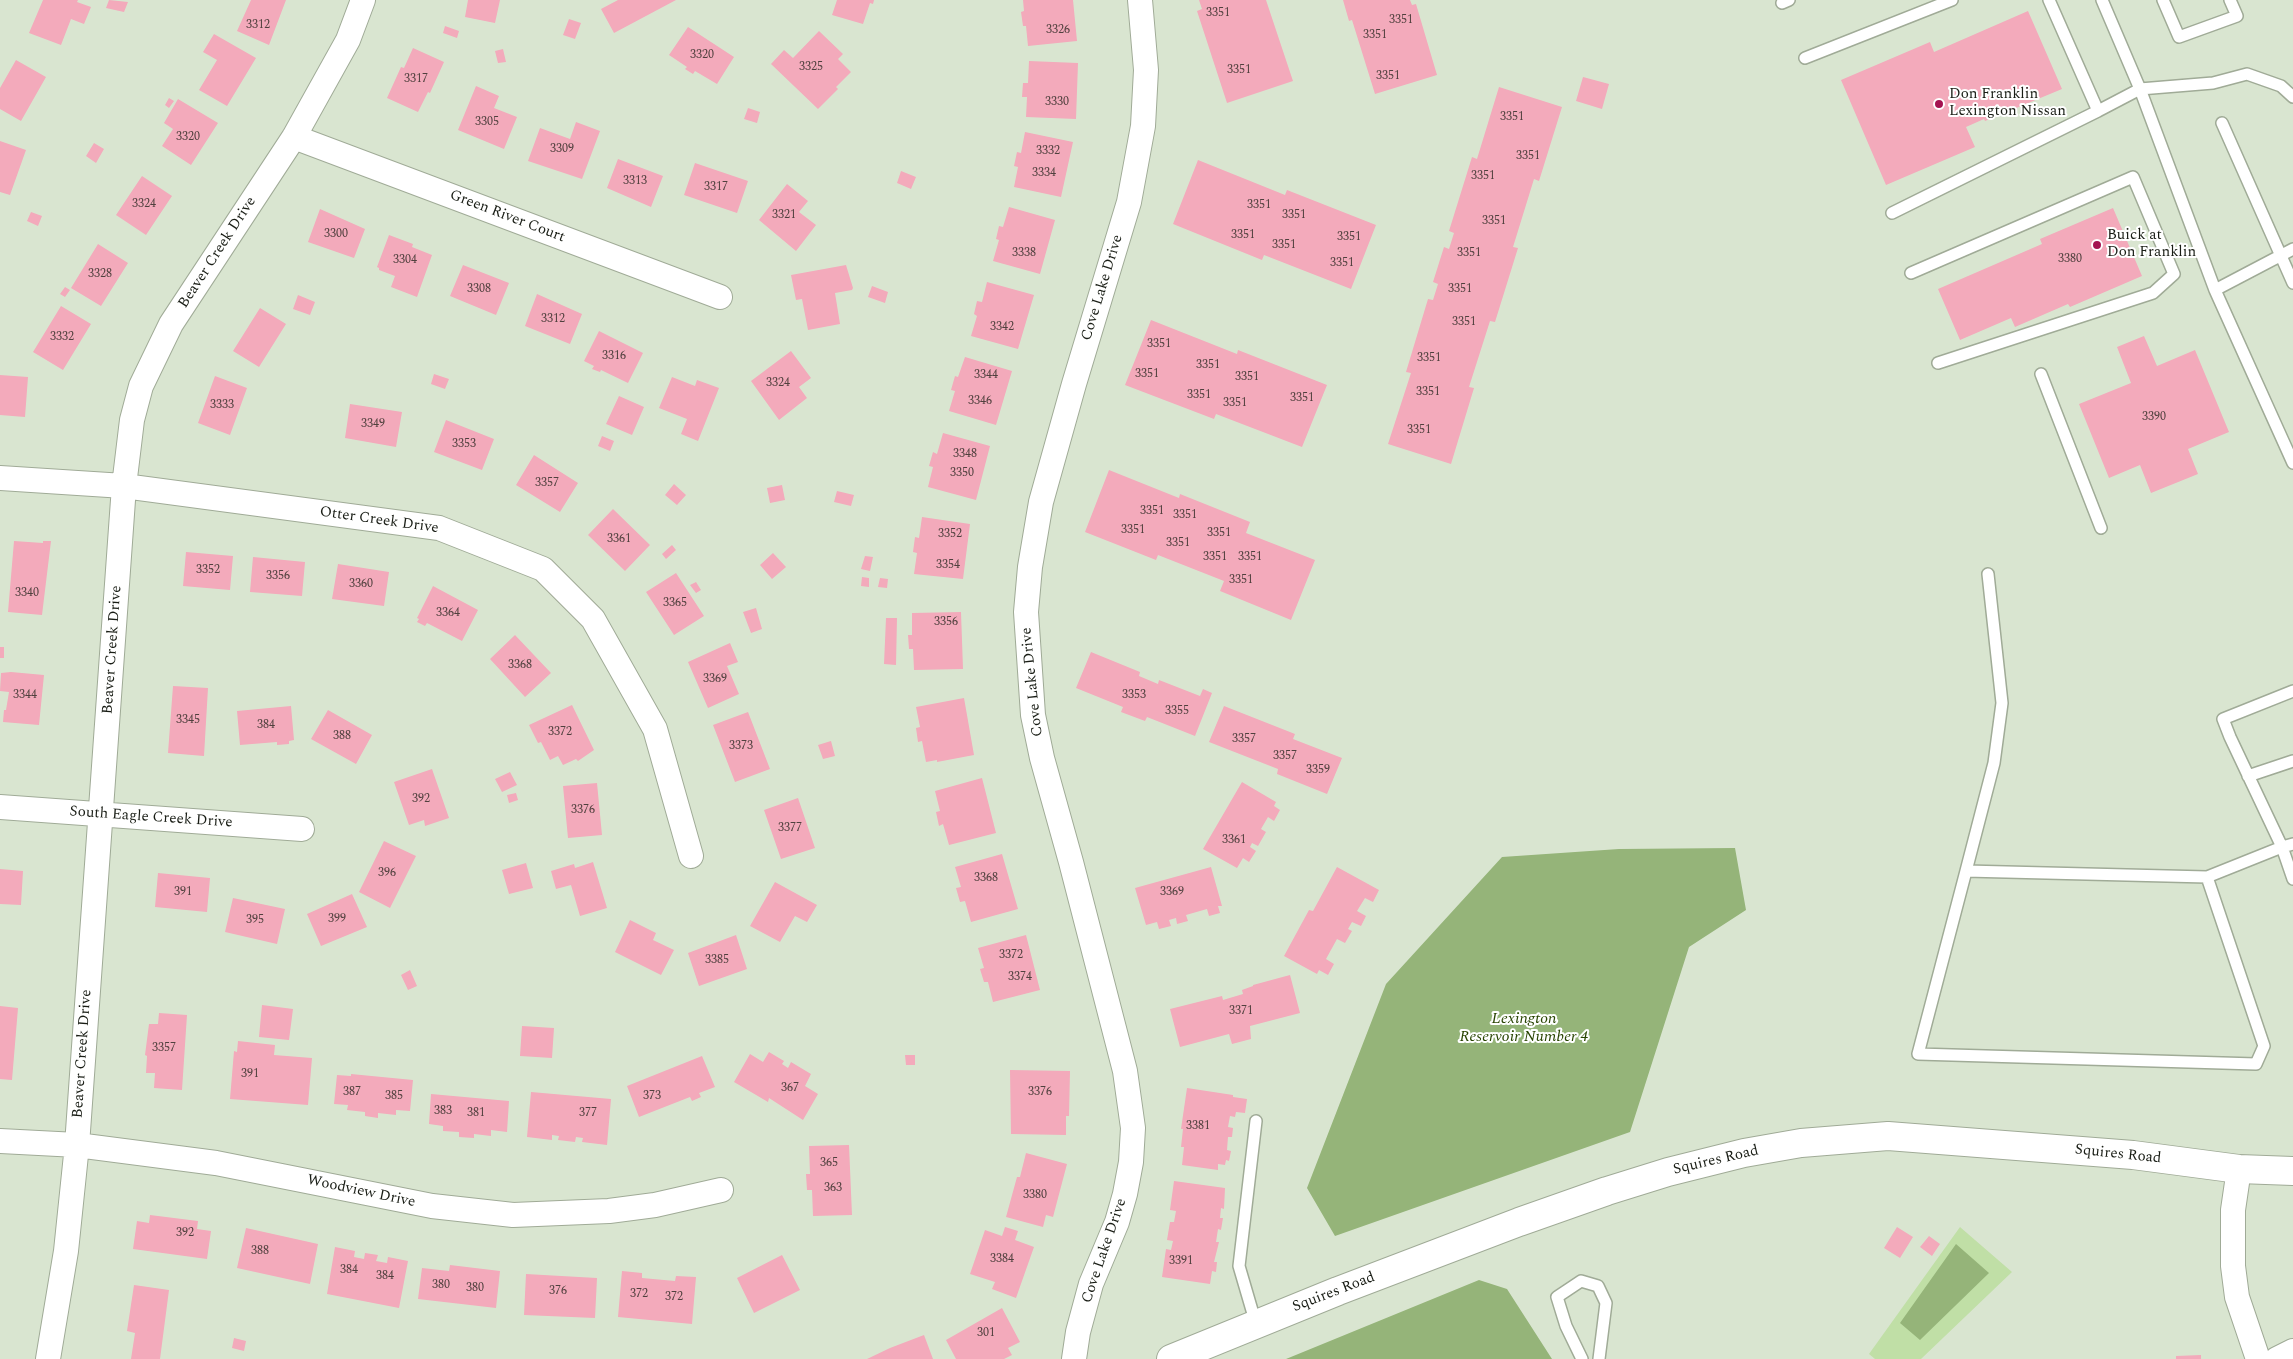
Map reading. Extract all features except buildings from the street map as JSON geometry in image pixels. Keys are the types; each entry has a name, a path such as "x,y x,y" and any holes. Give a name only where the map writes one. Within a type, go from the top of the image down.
{"street":[{"name":"Beaver Creek Drive","path":"48,1359 66,1251 76,1145 102,815 124,486 132,420 141,386 171,324 294,137 348,40 363,0"},
{"name":"Cove Lake Drive","path":"1074,1359 1078,1332 1092,1284 1125,1194 1131,1162 1133,1128 1125,1071 1042,758 1033,715 1026,612 1030,567 1041,502 1074,384 1129,202 1143,126 1146,70 1140,0"},
{"name":"Green River Court","path":"294,137 720,298"},
{"name":"Otter Creek Drive","path":"0,478 124,486 439,528 543,569 594,619 654,729 691,856"},
{"name":"South Eagle Creek Drive","path":"0,807 302,829"},
{"name":"Squires Road","path":"1170,1359 1519,1222 1668,1172 1801,1143 1844,1138 1897,1136 2133,1156 2239,1169 2293,1171"},
{"name":"Woodview Drive","path":"0,1141 76,1145 216,1163 432,1206 513,1215 609,1211 655,1205 721,1190"},
{"path":"2239,1169 2233,1210 2233,1266 2237,1297 2258,1359"},
{"path":"2277,1359 2293,1351"}],"lane":[{"path":"1805,58 1952,0"},
{"path":"2049,0 2098,111"},
{"path":"2102,0 2140,89 2215,290 2293,463"},
{"path":"2163,0 2180,37 2237,16 2230,0"},
{"path":"1892,213 2140,89 2213,82 2247,74 2282,86 2293,97"},
{"path":"2222,123 2293,283"},
{"path":"1911,272 2133,177 2174,274 2153,293 1938,363"},
{"path":"2215,290 2293,249"},
{"path":"2041,374 2101,528"},
{"path":"1988,574 2002,703 1994,763 1918,1054 2256,1064 2264,1046 2207,878"},
{"path":"2293,691 2223,719 2248,776 2288,845 2293,879"},
{"path":"2248,776 2293,761"},
{"path":"1966,871 2207,878 2288,845"},
{"path":"1256,1121 1239,1266 1256,1324"},
{"path":"1582,1359 1566,1326 1557,1297 1582,1281 1598,1286 1606,1303 1599,1359"}],"shaded area":[{"path":"1960,1227 2012,1272 1921,1359 1875,1359 1869,1354"}],"water":[{"name":"Lexington Reservoir Number 4","path":"1735,848 1746,910 1689,947 1630,1132 1335,1236 1307,1188 1386,984 1502,857 1619,849"},
{"path":"1956,1244 1989,1273 1920,1340 1900,1323"},
{"path":"1479,1280 1507,1289 1552,1359 1286,1359"}],"place":[{"name":"Don Franklin Lexington Nissan","path":"1939,104"},
{"name":"Buick at Don Franklin","path":"2097,245"}]}
